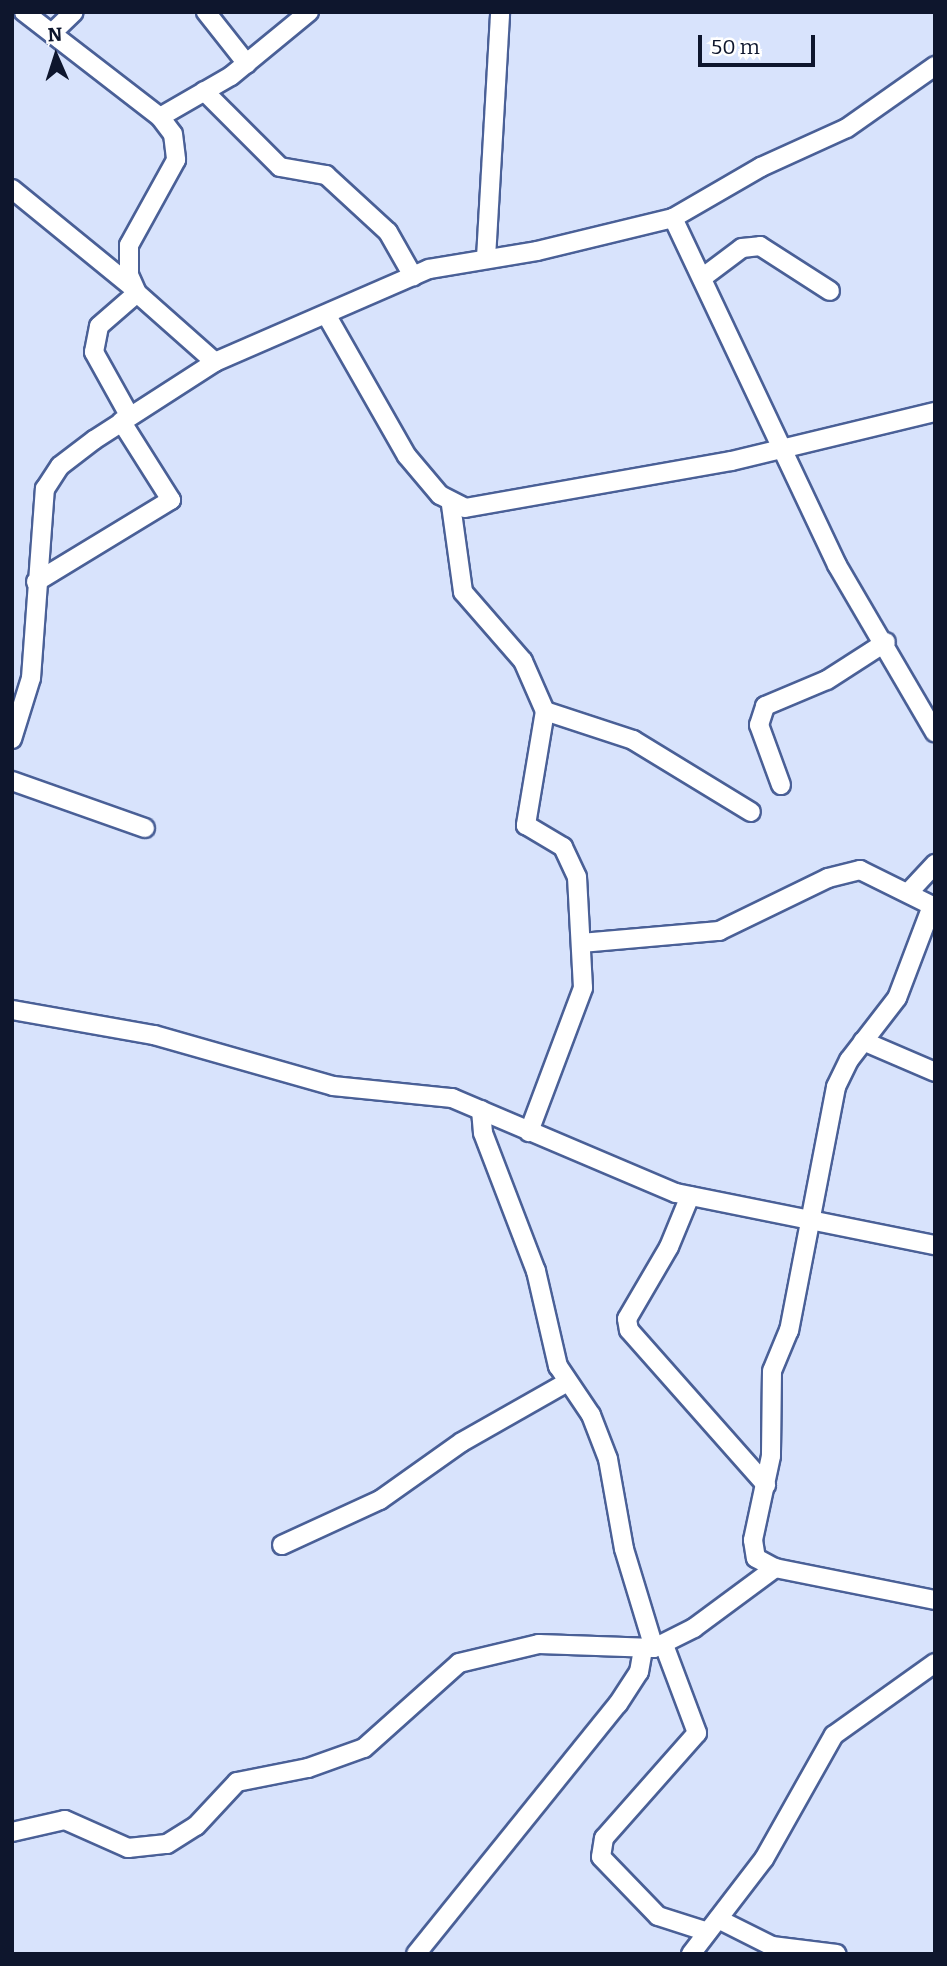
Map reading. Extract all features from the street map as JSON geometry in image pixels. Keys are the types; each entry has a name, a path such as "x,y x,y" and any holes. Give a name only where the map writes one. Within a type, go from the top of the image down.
{"street":[{"path":"24,12 160,117 173,134 176,160 130,246 135,290"},
{"path":"52,33 74,12"},
{"path":"206,12 247,64"},
{"path":"160,117 247,64 309,12"},
{"path":"486,258 500,12"},
{"path":"12,739 31,678 36,582 49,479 125,418 215,362 327,316 413,276 673,218 761,167 847,128 935,66"},
{"path":"204,91 280,167 326,175 388,232 413,276"},
{"path":"12,189 135,290 215,362"},
{"path":"673,218 837,565 886,642 935,733"},
{"path":"702,278 742,248 760,246 830,291"},
{"path":"36,582 171,500 99,369 95,338 99,326 135,290"},
{"path":"327,316 407,456 451,505 463,592 523,661 545,711 524,816 572,861 581,943 576,1016 530,1132"},
{"path":"451,505 481,508 784,450 935,412"},
{"path":"781,785 759,725 765,706 827,680 886,642"},
{"path":"545,711 633,740 751,812"},
{"path":"12,781 145,828"},
{"path":"908,893 935,864"},
{"path":"581,943 719,931 851,871 866,871 933,906 906,981 863,1041 836,1087 789,1330 772,1371 766,1485 753,1551 775,1568 935,1600"},
{"path":"12,1010 154,1035 333,1086 433,1093 690,1196 935,1245"},
{"path":"863,1041 935,1072"},
{"path":"481,1110 483,1133 523,1228 566,1382 591,1415 608,1459 624,1549 654,1647 697,1733 604,1838 601,1857 658,1916 713,1925 772,1946 837,1954"},
{"path":"690,1196 627,1324 686,1401 766,1485"},
{"path":"282,1545 380,1500 462,1442 566,1382"},
{"path":"416,1954 618,1704 654,1647 775,1568"},
{"path":"12,1832 65,1820 120,1846 167,1844 196,1826 237,1783 308,1768 364,1748 459,1663 539,1644 654,1647"},
{"path":"691,1954 775,1842 834,1735 935,1663"}]}
